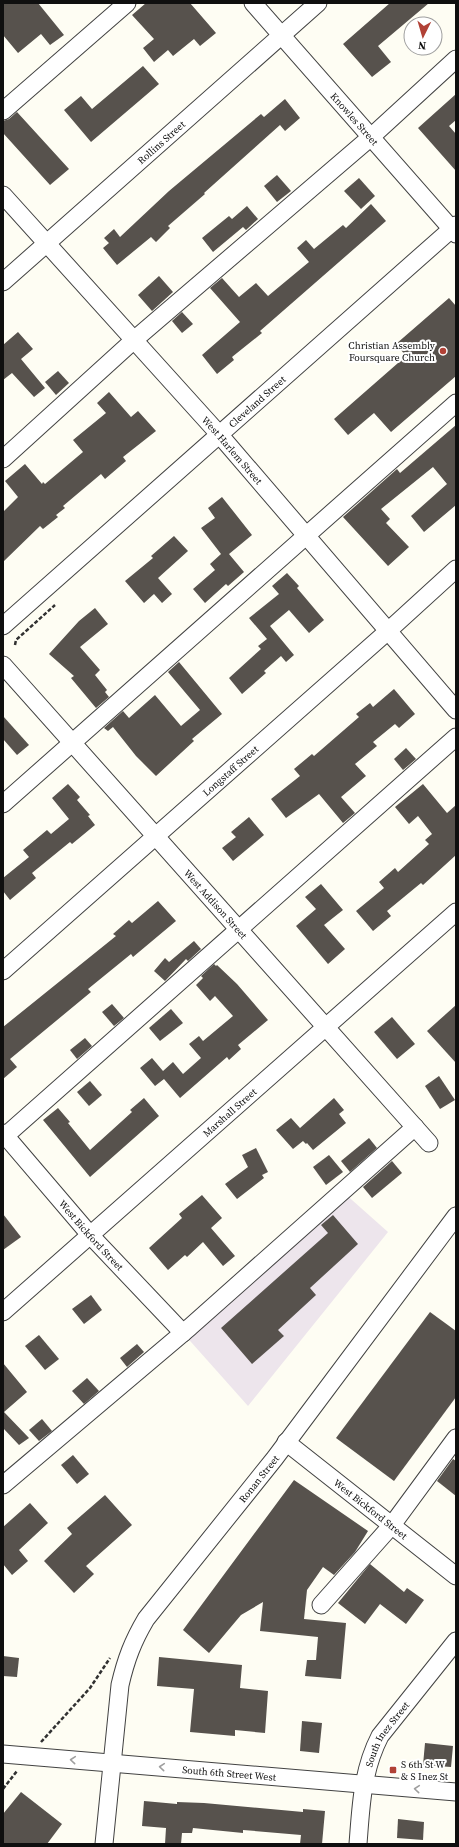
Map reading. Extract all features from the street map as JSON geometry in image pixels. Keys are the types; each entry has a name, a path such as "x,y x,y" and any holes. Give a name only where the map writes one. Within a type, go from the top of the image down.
{"street":[{"path":"3,110 127,3"},
{"name":"Knowles Street","path":"253,3 454,229"},
{"name":"Rollins Street","path":"3,282 318,3"},
{"path":"3,458 134,340 371,137 456,59"},
{"name":"West Harlem Street","path":"3,195 218,434 456,710"},
{"name":"Cleveland Street","path":"3,626 218,434 454,229"},
{"path":"3,804 456,404"},
{"name":"Longstaff Street","path":"3,971 157,836 456,569"},
{"name":"West Addison Street","path":"3,665 429,1143"},
{"path":"4,1136 237,929 456,738"},
{"name":"Marshall Street","path":"3,1312 91,1236 456,912"},
{"path":"3,1486 183,1333 415,1127"},
{"name":"West Bickford Street","path":"4,1136 91,1236 183,1333"},
{"name":"Ronan Street","path":"104,1844 120,1685 126,1660 133,1642 146,1619 286,1442 456,1216"},
{"path":"321,1605 392,1525 456,1438"},
{"name":"West Bickford Street","path":"286,1442 456,1576"},
{"name":"South Inez Street","path":"358,1844 363,1784 372,1752 380,1736 456,1641"},
{"name":"South 6th Street West","path":"3,1754 456,1792"}],"path":[{"path":"15,645 16,640 55,605"},
{"path":"3,1789 19,1770"}],"shaded area":[{"path":"343,1192 388,1232 248,1406 183,1333"}],"building":[{"path":"3,3 38,3 64,35 50,45 41,34 18,53 3,35"},
{"path":"146,3 190,3 216,33 200,46 194,39 173,56 168,50 154,62 143,48 154,39 132,15"},
{"path":"390,3 429,3 414,16 403,16 403,25 378,46 391,62 372,77 343,44"},
{"path":"143,66 159,84 91,142 64,110 81,96 92,109"},
{"path":"456,94 456,120 449,126 456,134 456,171 418,128"},
{"path":"285,99 300,118 285,131 280,125 168,226 170,228 156,242 151,237 117,265 103,248 109,243 104,238 114,229 120,237 169,191 261,114 264,117"},
{"path":"17,112 69,169 50,185 3,133 3,121 9,119"},
{"path":"277,175 291,191 277,202 264,186"},
{"path":"359,178 375,196 361,209 344,191"},
{"path":"371,204 386,221 260,331 262,333 232,357 234,360 217,374 202,355 240,322 210,288 222,278 239,297 256,283 268,296 309,262 297,248 306,240 314,249 343,225 346,228"},
{"path":"247,206 258,219 246,230 243,227 213,252 202,238 229,216 232,219"},
{"path":"159,276 173,292 152,311 138,295"},
{"path":"449,298 456,306 456,376 391,432 374,413 348,435 334,419 406,356 396,344"},
{"path":"182,312 193,324 182,333 172,321"},
{"path":"18,332 33,349 21,359 45,388 34,397 12,373 3,380 3,345"},
{"path":"58,371 69,383 56,395 45,382"},
{"path":"109,392 131,417 138,411 156,431 123,457 126,461 105,479 101,474 63,506 65,508 56,515 58,517 43,529 40,526 3,562 3,512 18,497 5,481 25,464 42,484 43,482 45,484 83,452 73,440 106,413 97,403"},
{"path":"456,425 456,505 424,532 411,516 447,484 433,467 381,509 390,519 386,523 409,547 388,566 343,517 397,469 400,473"},
{"path":"222,497 252,535 229,554 244,572 228,586 226,584 205,603 193,589 215,570 210,564 221,554 201,528 215,518 208,508"},
{"path":"174,536 188,551 158,578 172,594 162,603 154,594 144,603 125,581 153,558 151,556"},
{"path":"287,573 299,586 297,588 324,620 309,633 289,610 270,626 294,655 286,662 281,656 264,671 266,673 242,694 229,678 261,649 258,646 267,639 249,618 279,594 272,586"},
{"path":"95,608 108,624 80,647 100,670 95,675 107,690 105,692 109,697 96,708 71,678 74,676 49,654 79,621"},
{"path":"179,662 222,714 192,739 194,741 156,776 136,756 113,727 108,731 104,728 123,711 129,718 155,695 181,726 200,710 168,672"},
{"path":"394,689 415,714 399,728 395,724 373,742 377,746 355,764 366,776 341,797 355,813 343,823 319,794 286,818 271,799 300,776 294,769 312,754 314,756 359,717 356,714 370,703 373,707"},
{"path":"3,716 29,745 17,755 3,739"},
{"path":"406,748 416,759 403,770 394,759"},
{"path":"68,784 80,797 77,800 90,815 88,816 95,825 72,844 70,842 32,873 36,878 10,900 3,891 3,878 29,857 23,850 47,830 51,834 69,819 52,798"},
{"path":"423,784 447,813 456,805 456,855 423,885 421,883 387,911 391,916 373,931 356,911 384,888 379,882 395,868 398,872 429,844 425,840 432,834 418,816 409,824 395,807"},
{"path":"249,817 264,835 233,861 222,848 236,837 231,832"},
{"path":"321,884 343,910 324,925 345,949 328,964 296,926 316,909 305,897"},
{"path":"158,901 176,921 133,957 131,954 88,989 91,992 10,1059 17,1067 3,1079 3,1027 116,936 113,934 129,920 132,923"},
{"path":"194,941 201,949 188,961 186,959 165,981 154,971 165,958 169,962"},
{"path":"214,964 216,966 217,965 237,984 268,1020 238,1045 241,1049 229,1060 227,1057 180,1098 164,1079 155,1086 140,1068 152,1058 163,1071 173,1062 183,1074 201,1058 189,1044 199,1036 203,1041 233,1016 215,996 210,1001 196,985 203,978 201,976"},
{"path":"112,1004 124,1018 114,1026 102,1012"},
{"path":"456,1005 456,1063 427,1031"},
{"path":"171,1009 183,1023 160,1041 149,1028"},
{"path":"392,1017 415,1044 397,1059 374,1032"},
{"path":"85,1038 92,1046 77,1059 70,1050"},
{"path":"439,1076 455,1100 440,1109 425,1086"},
{"path":"90,1081 102,1095 89,1106 77,1092"},
{"path":"144,1098 159,1116 90,1177 43,1120 58,1108 90,1150 132,1112 130,1110"},
{"path":"334,1098 344,1110 339,1114 346,1123 313,1150 303,1141 293,1149 276,1130 291,1118 300,1128"},
{"path":"369,1138 377,1148 350,1172 341,1161"},
{"path":"256,1148 268,1172 262,1175 264,1178 237,1199 225,1184 248,1167 242,1155"},
{"path":"329,1155 343,1172 326,1185 313,1167"},
{"path":"392,1161 402,1173 372,1198 363,1187"},
{"path":"202,1195 222,1218 211,1228 235,1256 223,1266 203,1242 187,1257 185,1255 168,1270 149,1248 182,1218 179,1214"},
{"path":"3,1214 21,1237 3,1250"},
{"path":"333,1215 358,1244 310,1288 316,1295 278,1330 284,1336 252,1364 221,1328 328,1233 321,1225"},
{"path":"91,1295 102,1310 84,1324 72,1309"},
{"path":"430,1312 456,1331 456,1397 394,1481 336,1438"},
{"path":"39,1335 59,1359 45,1370 25,1346"},
{"path":"137,1344 144,1352 127,1367 120,1358"},
{"path":"3,1363 27,1392 4,1412 29,1438 19,1445 3,1428"},
{"path":"87,1378 99,1391 84,1404 72,1391"},
{"path":"42,1419 52,1431 39,1441 29,1430"},
{"path":"73,1455 89,1474 77,1484 61,1465"},
{"path":"453,1459 456,1461 456,1496 437,1481"},
{"path":"294,1480 368,1531 355,1552 334,1575 323,1567 307,1590 304,1619 346,1623 341,1679 305,1676 307,1660 316,1660 318,1637 260,1631 263,1602 241,1615 209,1653 183,1630"},
{"path":"105,1495 132,1525 86,1566 94,1574 74,1593 44,1561 72,1534 67,1528"},
{"path":"30,1503 48,1523 19,1550 28,1561 12,1575 3,1564 3,1527"},
{"path":"370,1564 404,1592 407,1588 424,1600 406,1624 380,1604 365,1624 338,1603"},
{"path":"3,1656 19,1658 17,1677 3,1676"},
{"path":"159,1657 242,1665 240,1688 268,1691 265,1733 235,1730 235,1736 190,1732 194,1689 157,1686"},
{"path":"302,1721 322,1723 319,1753 300,1751"},
{"path":"425,1743 453,1746 451,1767 423,1765"},
{"path":"21,1792 62,1824 47,1844 3,1844 3,1814"},
{"path":"144,1801 177,1804 177,1802 204,1803 303,1812 303,1809 325,1811 322,1844 300,1844 301,1835 243,1830 243,1833 193,1828 192,1833 182,1833 181,1844 165,1844 166,1828 142,1826"},
{"path":"398,1819 424,1822 423,1840 397,1838"}],"place":[{"name":"Christian Assembly Foursquare Church","path":"443,351"},
{"name":"S 6th St W & S Inez St","path":"393,1770"}]}
